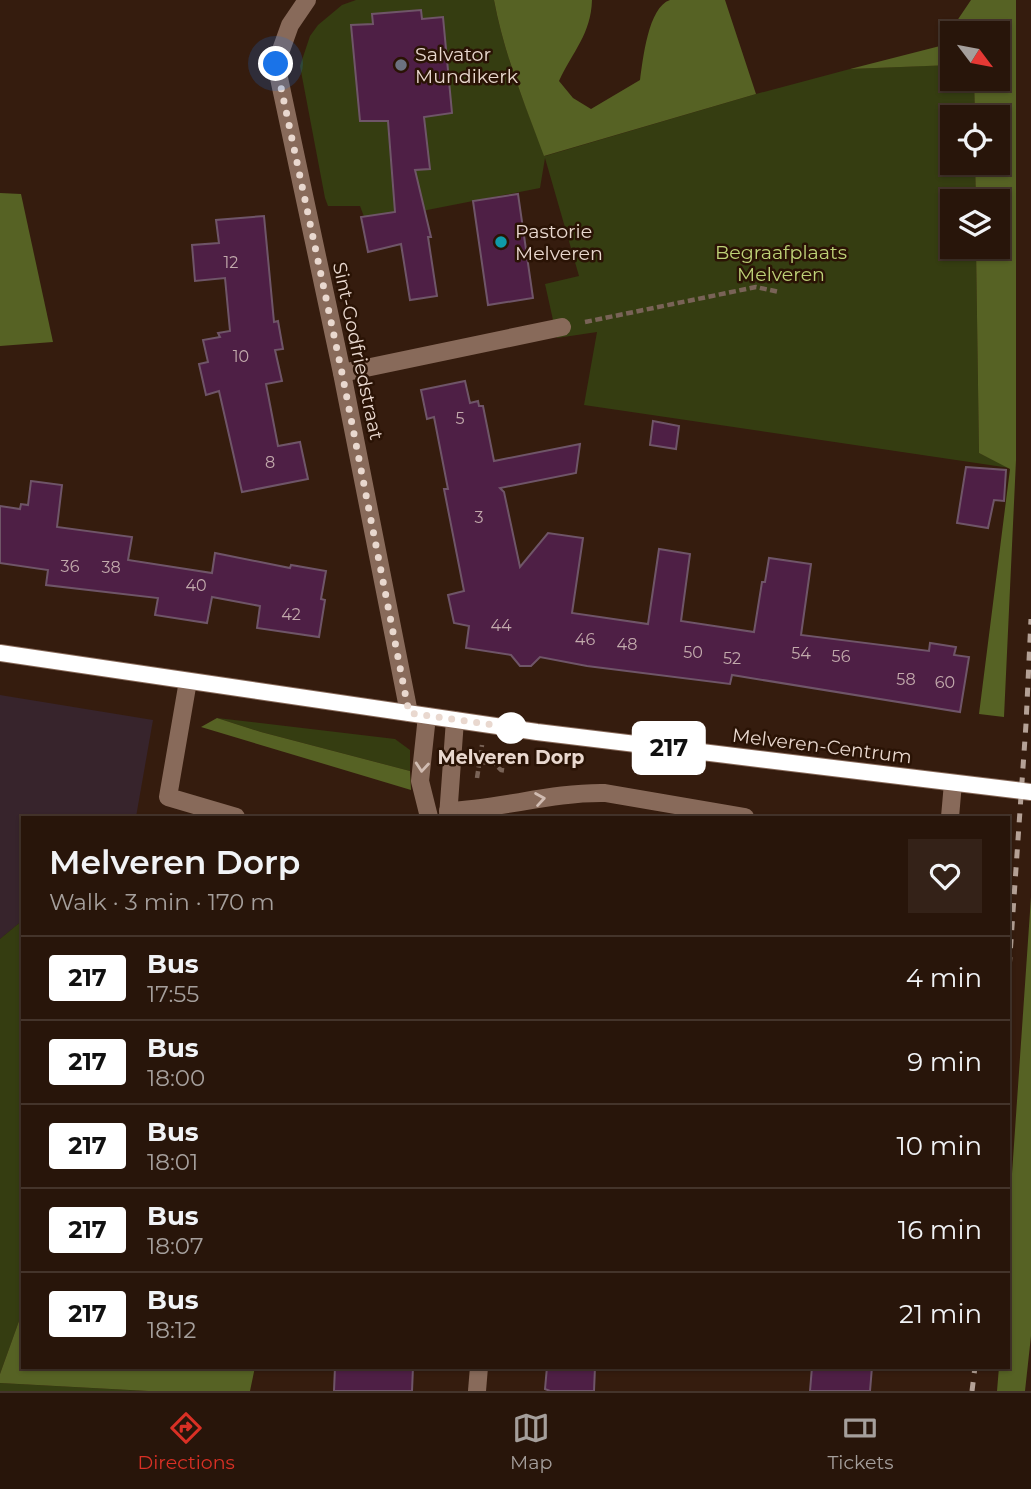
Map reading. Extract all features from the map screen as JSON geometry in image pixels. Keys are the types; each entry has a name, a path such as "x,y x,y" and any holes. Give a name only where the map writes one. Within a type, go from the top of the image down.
{"street":[{"name":"Sint-Godfriedstraat","path":"306,1 290,25 276,64 418,715 420,781 429,816"},
{"path":"342,373 562,327"},
{"name":"Melveren-Centrum","path":"0,653 455,720 1031,792"},
{"path":"188,681 168,797 233,816"},
{"path":"455,720 448,814 582,792 605,793 739,816"},
{"path":"950,816 953,783"},
{"path":"477,1391 479,1369"}],"path":[{"path":"562,327 756,287 779,292"},
{"path":"474,810 486,724"},
{"path":"479,762 494,763 501,770 507,771"}],"shaded area":[{"path":"0,695 153,720 136,816 21,816 21,922 0,939"}],"green space":[{"name":"Begraafplaats Melveren","path":"356,0 494,0 509,60 545,156 850,69 940,65 940,91 974,91 975,105 940,105 940,175 975,175 976,189 940,189 940,259 976,259 979,453 1010,468 584,405 597,332 557,338 545,284 579,276 545,158 540,188 366,222 360,206 328,206 300,66 310,36 318,25 342,5","holes":["420,10 422,19 443,17 451,104 424,117 430,168 392,172 388,121 360,121 351,25 373,24 372,14"]},
{"path":"494,0 592,0 585,33 559,81 573,98 591,109 640,80 648,35 656,13 663,5 670,0 725,0 756,94 544,156 509,60"},
{"path":"971,0 1016,0 1016,460 1004,717 979,714 1010,469 979,453 976,259 1010,259 1010,189 976,189 975,175 1010,175 1010,105 975,105 974,91 1010,91 1010,21 957,21"},
{"path":"940,46 940,65 850,69"},
{"path":"0,193 21,194 53,342 0,346"},
{"path":"217,718 395,739 410,750 410,771 261,732"},
{"path":"217,718 410,771 411,790 201,727"},
{"path":"1031,897 1031,1336 1025,1391 997,1391 999,1369 1010,1369 1010,1203"},
{"path":"21,922 21,1316 0,1374 0,939"},
{"path":"21,1316 21,1369 255,1369 250,1391 148,1391 0,1383 0,1374"},
{"path":"0,1383 148,1391 0,1391"}],"building":[{"name":"Salvator Mundikerk","path":"421,10 422,19 443,17 452,113 424,117 430,169 415,170 431,237 428,237 437,296 410,300 401,244 368,252 361,217 395,212 388,121 360,121 351,25 373,24 372,14"},
{"name":"Pastorie Melveren","path":"518,194 533,298 488,305 473,201"},
{"path":"264,216 274,322 278,321 283,349 275,350 282,381 266,384 278,446 300,442 308,479 242,492 219,391 206,395 199,364 208,362 203,340 220,337 218,333 230,331 225,278 195,281 192,245 219,243 216,220"},
{"path":"465,381 470,403 478,401 479,406 483,406 494,461 580,444 576,473 500,488 504,492 520,567 548,533 583,538 572,613 648,624 659,549 690,554 681,621 754,632 769,558 811,564 801,635 929,651 930,643 956,647 954,655 969,657 960,712 732,675 730,684 587,666 540,657 531,666 520,666 511,655 466,648 469,626 454,623 448,595 464,591 444,489 448,489 434,417 427,419 421,390"},
{"path":"653,421 679,426 676,449 650,445"},
{"path":"966,467 1006,470 1004,501 994,500 988,528 957,523"},
{"path":"31,481 62,485 57,527 132,537 128,560 212,573 215,553 290,568 291,565 326,571 319,637 257,628 260,606 212,597 207,623 155,615 158,598 46,585 48,570 0,563 0,506 20,509 21,504 28,505"},
{"path":"335,1369 413,1369 412,1391 334,1391"},
{"path":"547,1369 595,1369 594,1391 545,1389"},
{"path":"812,1369 872,1369 870,1391 810,1391"}],"railway":[{"path":"1010,955 1031,619"},
{"path":"972,1391 975,1369"}],"bus line":[{"name":"217","path":"0,653 537,732 1031,792"}],"place":[{"name":"Salvator Mundikerk","path":"401,65"},
{"name":"Pastorie Melveren","path":"501,242"},
{"name":"Melveren Dorp","path":"511,728"}],"route":[{"path":"276,64 342,373 409,713 515,728 511,728"}]}
